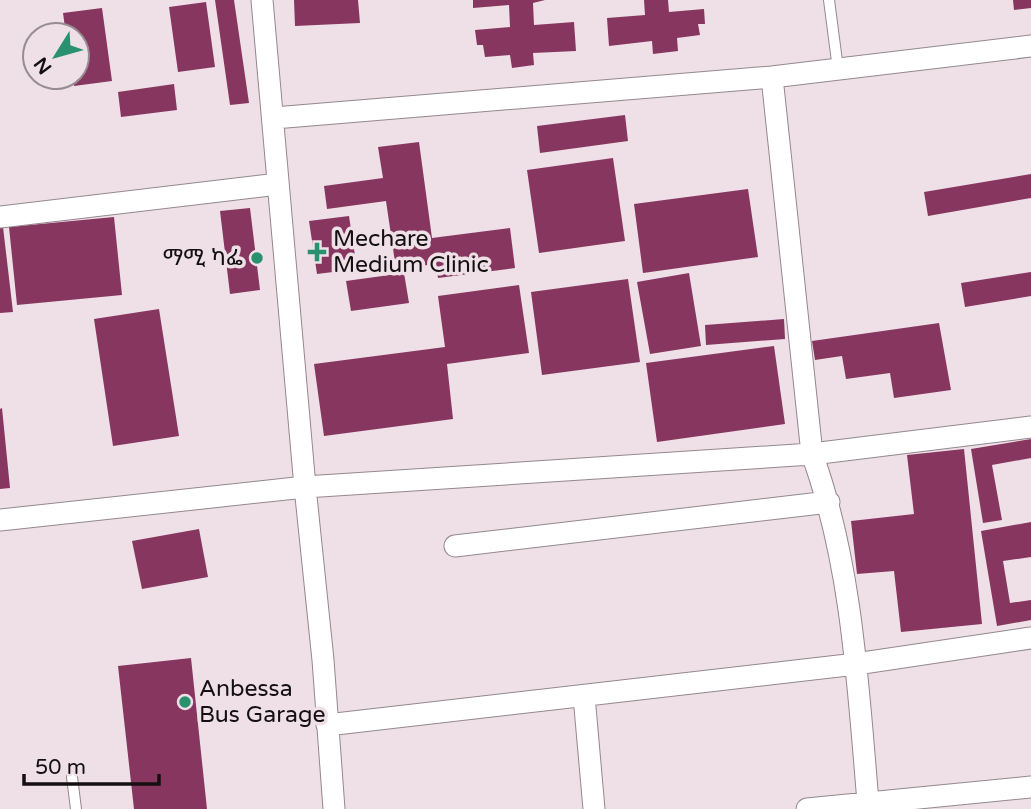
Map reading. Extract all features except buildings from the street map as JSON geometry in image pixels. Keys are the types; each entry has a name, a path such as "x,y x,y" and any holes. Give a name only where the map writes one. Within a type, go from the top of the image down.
{"street":[{"path":"262,0 334,809"},
{"path":"274,118 772,77 1031,46"},
{"path":"772,77 812,454 829,502 856,664 868,802"},
{"path":"0,217 278,184"},
{"path":"0,520 305,486 812,454 1031,427"},
{"path":"455,546 829,502"},
{"path":"327,725 856,664 1031,638"},
{"path":"583,696 594,809"},
{"path":"807,809 1031,788"}],"lane":[{"path":"829,0 838,69"},
{"path":"72,777 76,809"}],"place":[{"name":"Mechare Medium Clinic","path":"317,252"},
{"name":"ማሚ ካፌ","path":"257,258"},
{"name":"Anbessa Bus Garage","path":"185,702"}]}
